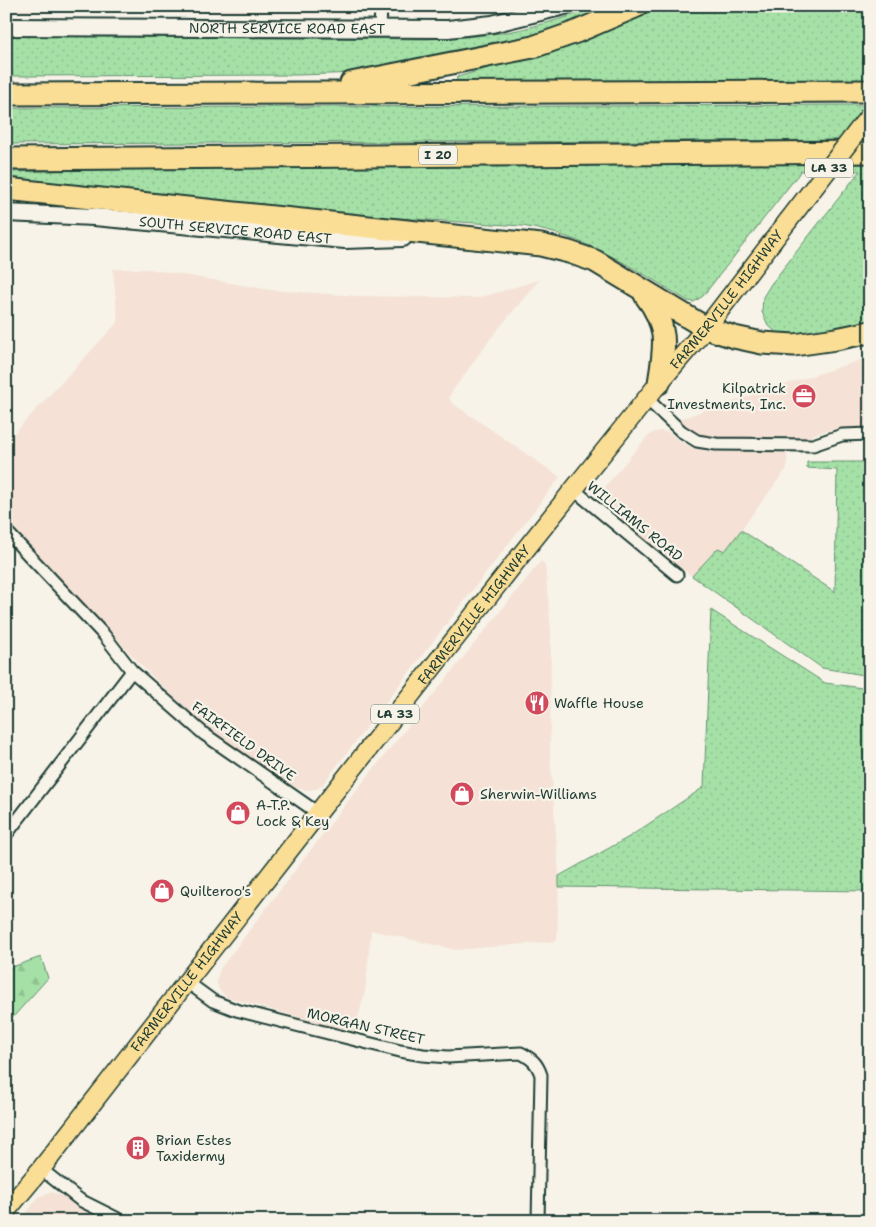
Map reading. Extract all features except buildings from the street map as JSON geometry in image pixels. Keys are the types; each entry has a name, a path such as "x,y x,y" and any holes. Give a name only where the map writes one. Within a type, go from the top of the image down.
{"highway":[{"path":"302,92 533,47 576,32 637,6"},
{"path":"6,94 870,91"},
{"name":"I 20","path":"6,158 870,152"},
{"path":"6,189 542,245 595,261 706,328 762,343 794,345 870,332"},
{"path":"640,289 652,304 660,319 664,336 663,356 653,391"}],"main road":[{"name":"NORTH SERVICE ROAD EAST","path":"6,27 448,29 492,24 565,6"},
{"name":"FARMERVILLE HIGHWAY","path":"6,1211 41,1169 573,489 706,328 870,115"},
{"name":"SOUTH SERVICE ROAD EAST","path":"6,213 94,217 345,240 465,237"}],"street":[{"path":"380,29 381,6"},
{"path":"653,391 681,431 697,441 716,444 813,445 842,435 870,434"},
{"name":"WILLIAMS ROAD","path":"573,489 677,575"},
{"name":"FAIRFIELD DRIVE","path":"6,531 104,636 132,671 204,734 318,813"},
{"path":"6,835 132,671"},
{"name":"MORGAN STREET","path":"187,982 213,1001 236,1010 400,1051 448,1057 521,1053 528,1057 538,1064 541,1074 538,1221"},
{"path":"41,1169 80,1200 122,1221"}],"shaded area":[{"path":"6,6 366,6 355,14 6,11"},
{"path":"398,6 508,6 471,12 409,14"},
{"path":"113,269 149,269 270,290 359,296 479,298 539,280 490,339 449,398 452,403 560,477 317,789 304,790 295,787 221,738 173,697 6,520 6,442 118,322"},
{"path":"870,357 870,427 837,428 814,434 808,438 714,437 688,429 679,419"},
{"path":"661,431 668,432 686,445 707,451 787,452 787,468 725,551 717,548 692,576 624,527 608,508 604,498 604,490 608,483 647,437"},
{"path":"541,561 545,565 551,632 550,754 559,876 557,941 456,950 371,930 365,992 354,1032 226,997 217,984 220,969 352,796"},
{"path":"50,1192 61,1195 106,1221 20,1221 39,1197"}],"green space":[{"path":"601,6 617,6 554,32 361,73 6,76 6,36 437,39 508,32 543,24"},
{"path":"657,6 870,6 870,80 456,82 457,77 555,49"},
{"path":"870,105 870,140 6,144 6,108"},
{"path":"870,164 870,324 811,337 779,335 768,325 762,312 763,297 771,284 860,171 801,171 703,296 694,302 688,301 628,265 589,245 568,237 522,226 338,214 6,180 6,172 128,169"},
{"path":"807,462 870,462 870,676 822,668 692,576 718,548 725,551 741,530 835,592 837,470 807,468"},
{"path":"711,610 825,683 870,689 870,891 559,887 559,876 629,837 704,787"},
{"path":"41,957 48,978 6,1025 6,969"}],"place":[{"name":"Kilpatrick Investments, Inc.","path":"804,396"},
{"name":"Waffle House","path":"537,703"},
{"name":"Sherwin-Williams","path":"462,794"},
{"name":"A-T.P. Lock & Key","path":"238,813"},
{"name":"Quilteroo's","path":"162,891"},
{"name":"Brian Estes Taxidermy","path":"138,1148"}]}
